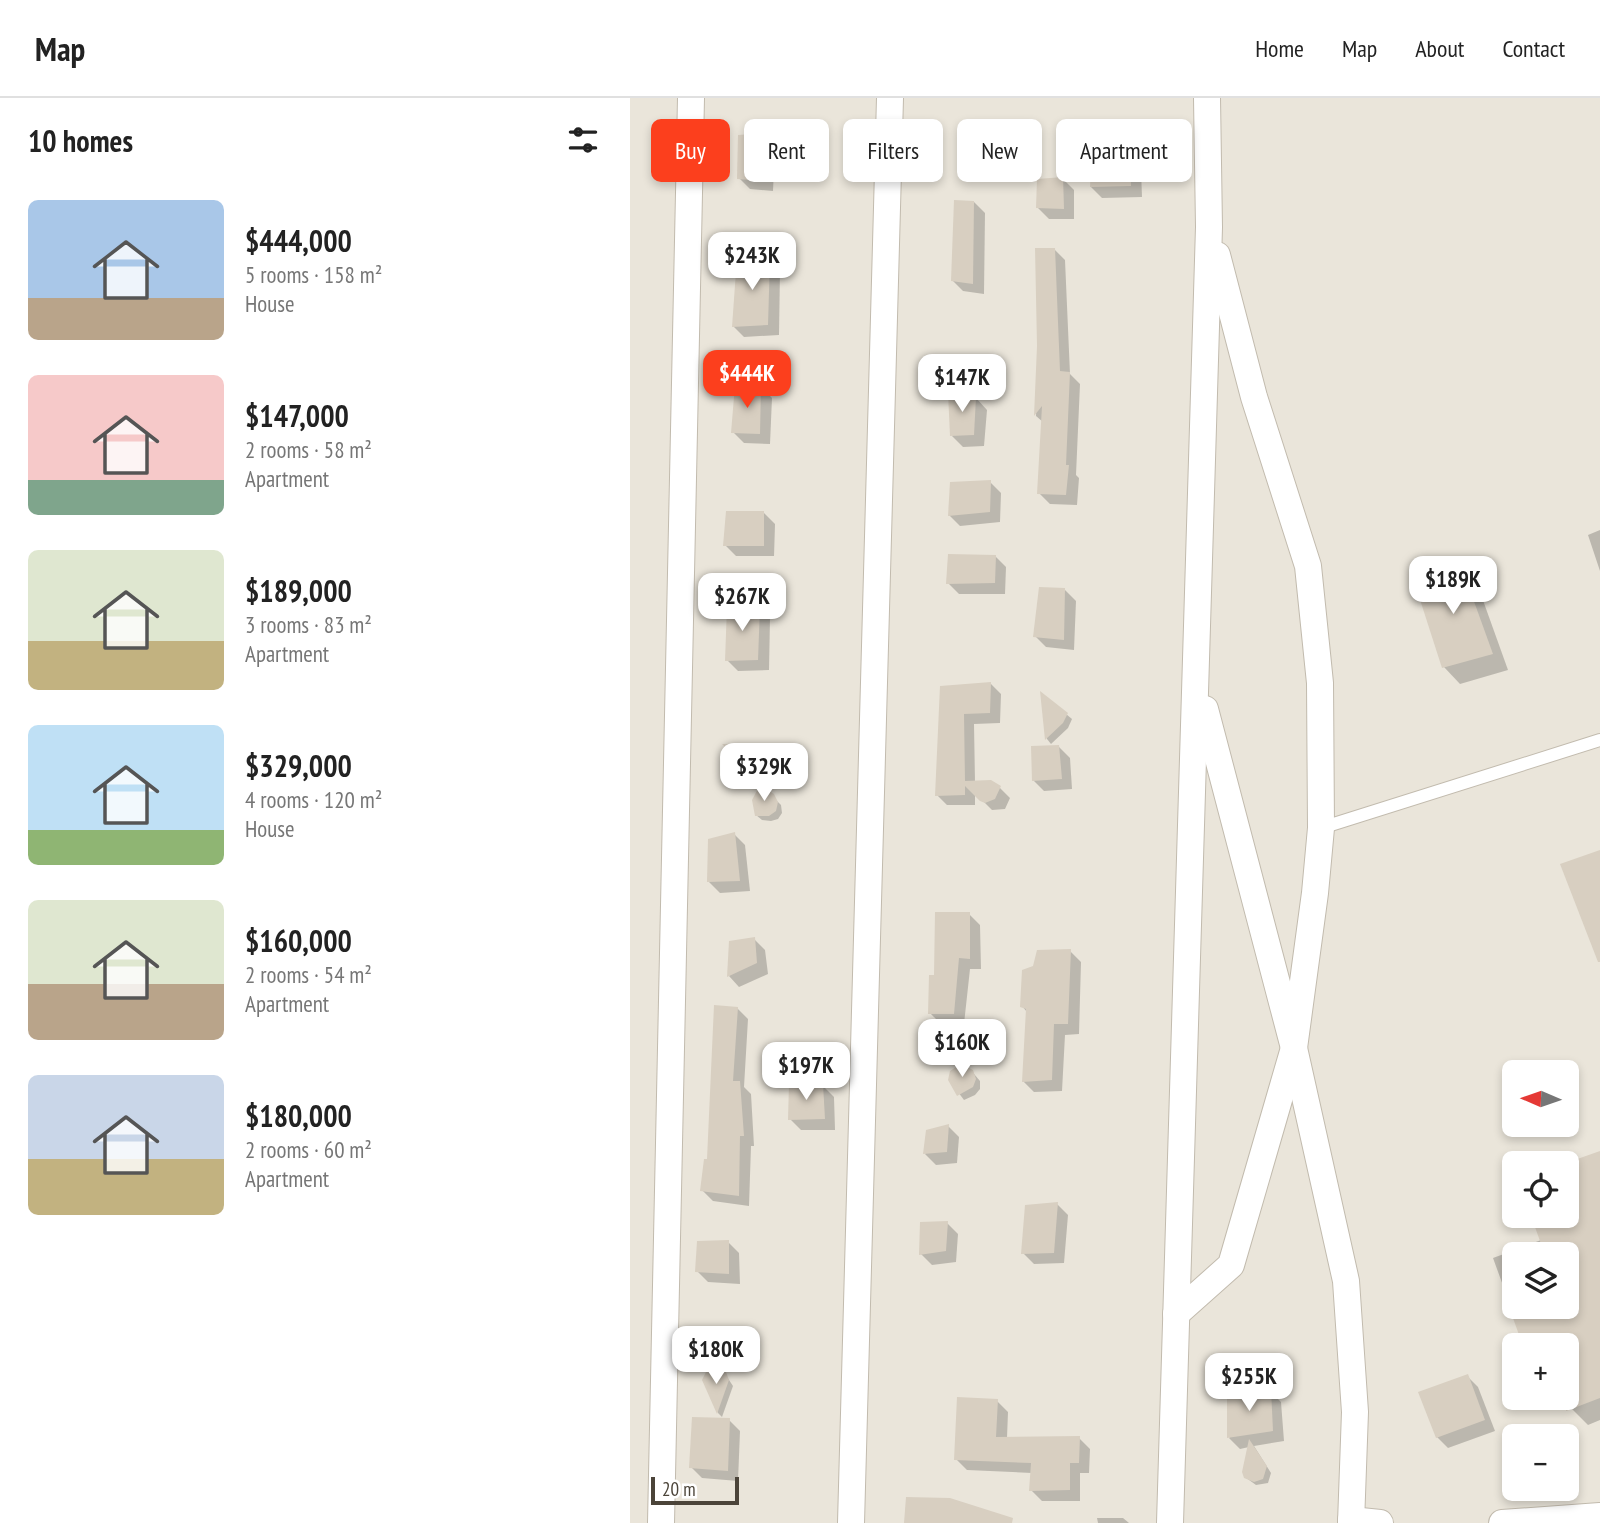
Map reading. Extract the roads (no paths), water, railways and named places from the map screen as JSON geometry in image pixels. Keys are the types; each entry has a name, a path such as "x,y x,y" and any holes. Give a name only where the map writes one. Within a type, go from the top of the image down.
{"street":[{"path":"661,1523 691,98"},
{"path":"851,1523 890,98"},
{"path":"1170,1523 1209,227 1207,98"},
{"path":"1176,1314 1231,1265 1294,1048 1321,828 1321,683 1308,566 1254,397 1209,227"},
{"path":"1197,681 1294,1048 1346,1281 1355,1412 1351,1522 1380,1523"},
{"path":"1502,1523 1600,1516"}],"lane":[{"path":"1321,828 1600,740"}]}
